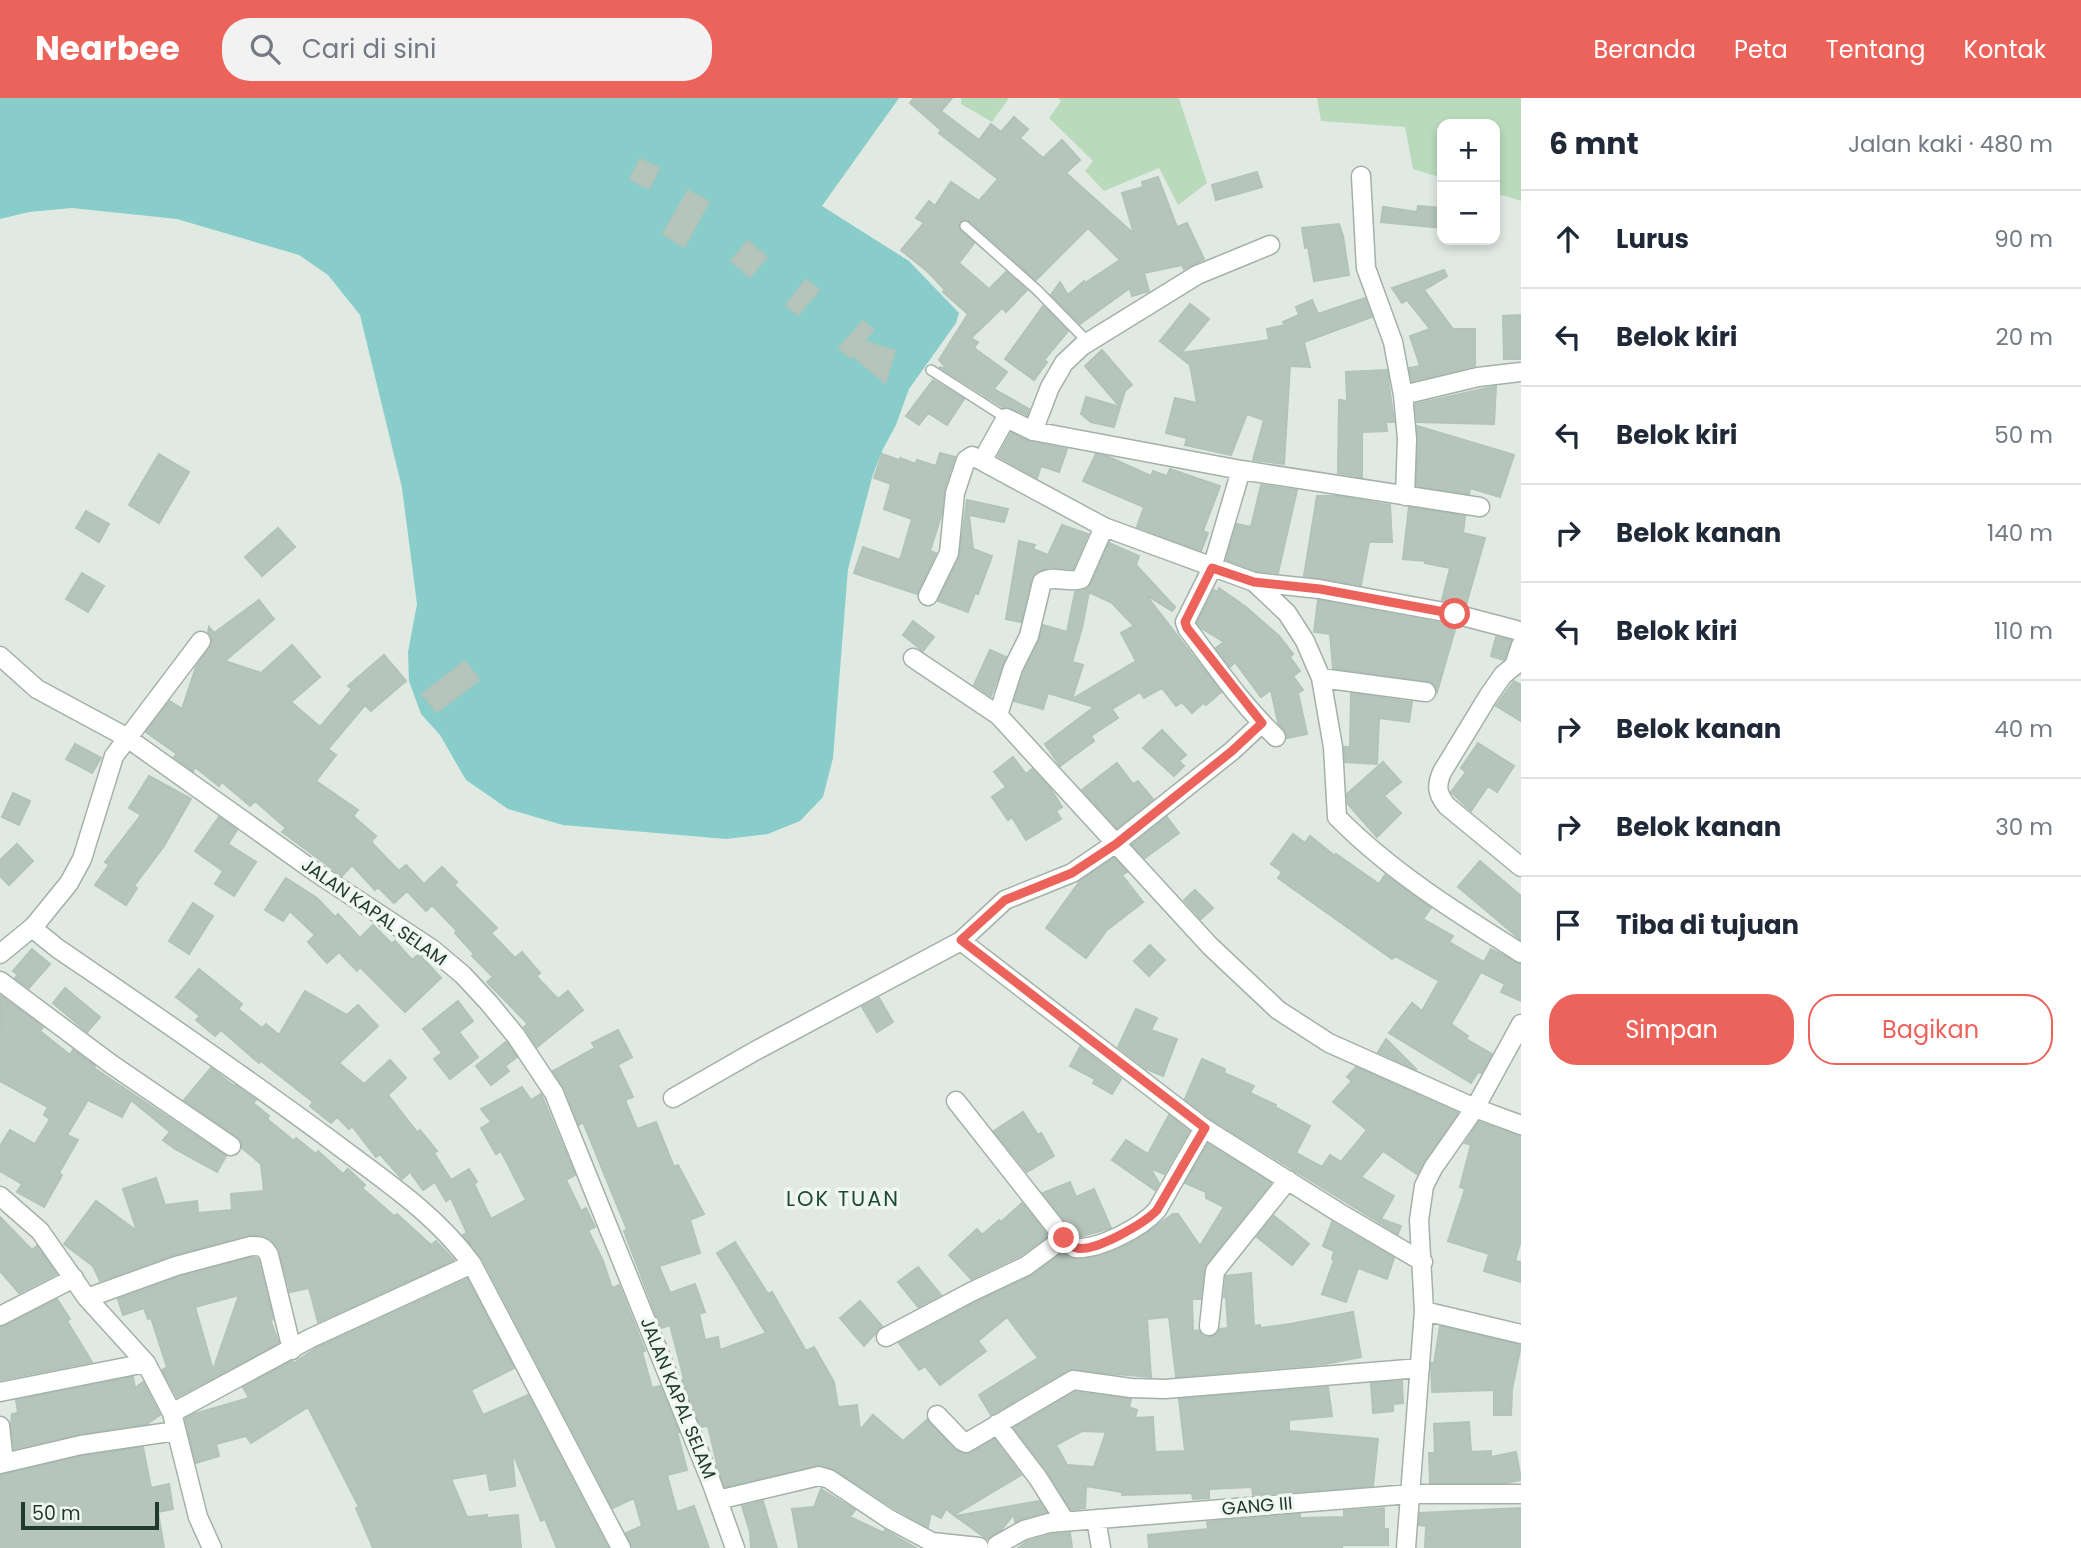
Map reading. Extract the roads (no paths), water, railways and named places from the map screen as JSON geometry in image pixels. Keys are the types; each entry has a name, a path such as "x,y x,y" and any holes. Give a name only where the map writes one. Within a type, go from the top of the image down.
{"street":[{"path":"1361,176 1366,268 1393,342 1403,395 1407,439 1405,496"},
{"path":"1033,431 1050,387 1064,363 1088,342 1197,275 1270,245"},
{"path":"1403,395 1478,377 1521,372"},
{"path":"982,461 1006,418 1033,431 1241,470 1480,507"},
{"path":"928,596 949,553 955,493 966,460 972,456 1104,527 1254,582 1320,589 1455,614 1516,629 1521,633"},
{"path":"1241,470 1212,568 1185,622 1220,672 1276,737"},
{"path":"998,715 1013,668 1029,636 1042,582 1049,578 1075,581 1081,579 1104,527"},
{"path":"1254,582 1287,613 1305,641 1321,678 1333,747 1337,817 1394,867 1471,922 1521,953"},
{"path":"0,954 35,928 69,883 82,859 114,756 201,641"},
{"path":"1521,645 1514,666 1503,675 1489,695 1442,772 1437,785 1439,795 1447,806 1521,867"},
{"name":"JALAN KAPAL SELAM","path":"0,656 37,689 126,737 314,871 432,949 463,975 516,1036 554,1093 563,1114 735,1548"},
{"path":"913,658 998,715 1210,946 1278,1010 1329,1043 1475,1108 1521,1125"},
{"path":"1321,678 1426,692"},
{"path":"673,1098 961,940 1005,900 1072,873 1116,844 1232,751 1262,723"},
{"path":"35,928 57,948 249,1080 436,1221 472,1264 621,1548"},
{"path":"961,940 1205,1128 1423,1262"},
{"path":"3,983 111,1063 231,1146"},
{"path":"1406,1548 1424,1311 1419,1220 1424,1186 1433,1168 1475,1108 1521,1024"},
{"path":"956,1101 1070,1245 1082,1248 1126,1232 1148,1220 1157,1210 1205,1128"},
{"path":"1209,1326 1215,1271 1288,1180"},
{"path":"0,1196 40,1231 88,1298 146,1363 172,1413 198,1517 212,1548"},
{"path":"0,1218 17,1210"},
{"path":"886,1337 1026,1266 1064,1238"},
{"path":"88,1298 176,1266 251,1246 261,1246 269,1255 292,1350"},
{"path":"172,1413 311,1338 472,1264"},
{"path":"0,1316 74,1278"},
{"path":"1424,1311 1521,1334"},
{"path":"0,1392 146,1363"},
{"path":"937,1415 966,1443 1073,1380 1131,1388 1165,1389 1420,1368"},
{"path":"997,1424 1038,1478 1065,1521"},
{"path":"0,1426 2,1463 81,1445 176,1431"},
{"path":"718,1500 808,1477 824,1477 934,1545 988,1546"},
{"name":"GANG III","path":"988,1546 1024,1530 1065,1521 1411,1494 1521,1494"},
{"path":"1096,1519 1101,1548"}],"lane":[{"path":"965,226 1037,290 1088,342"},
{"path":"931,370 1006,418"}],"water":[{"path":"0,98 899,98 822,206 909,261 959,313 956,323 909,389 873,474 848,569 833,758 823,797 800,821 768,834 726,839 563,825 508,809 466,780 440,735 421,714 409,681 408,652 417,604 402,488 360,315 328,275 299,255 177,219 72,208 29,212 0,219"}],"district":[{"name":"LOK TUAN","path":"843,1199"}]}
